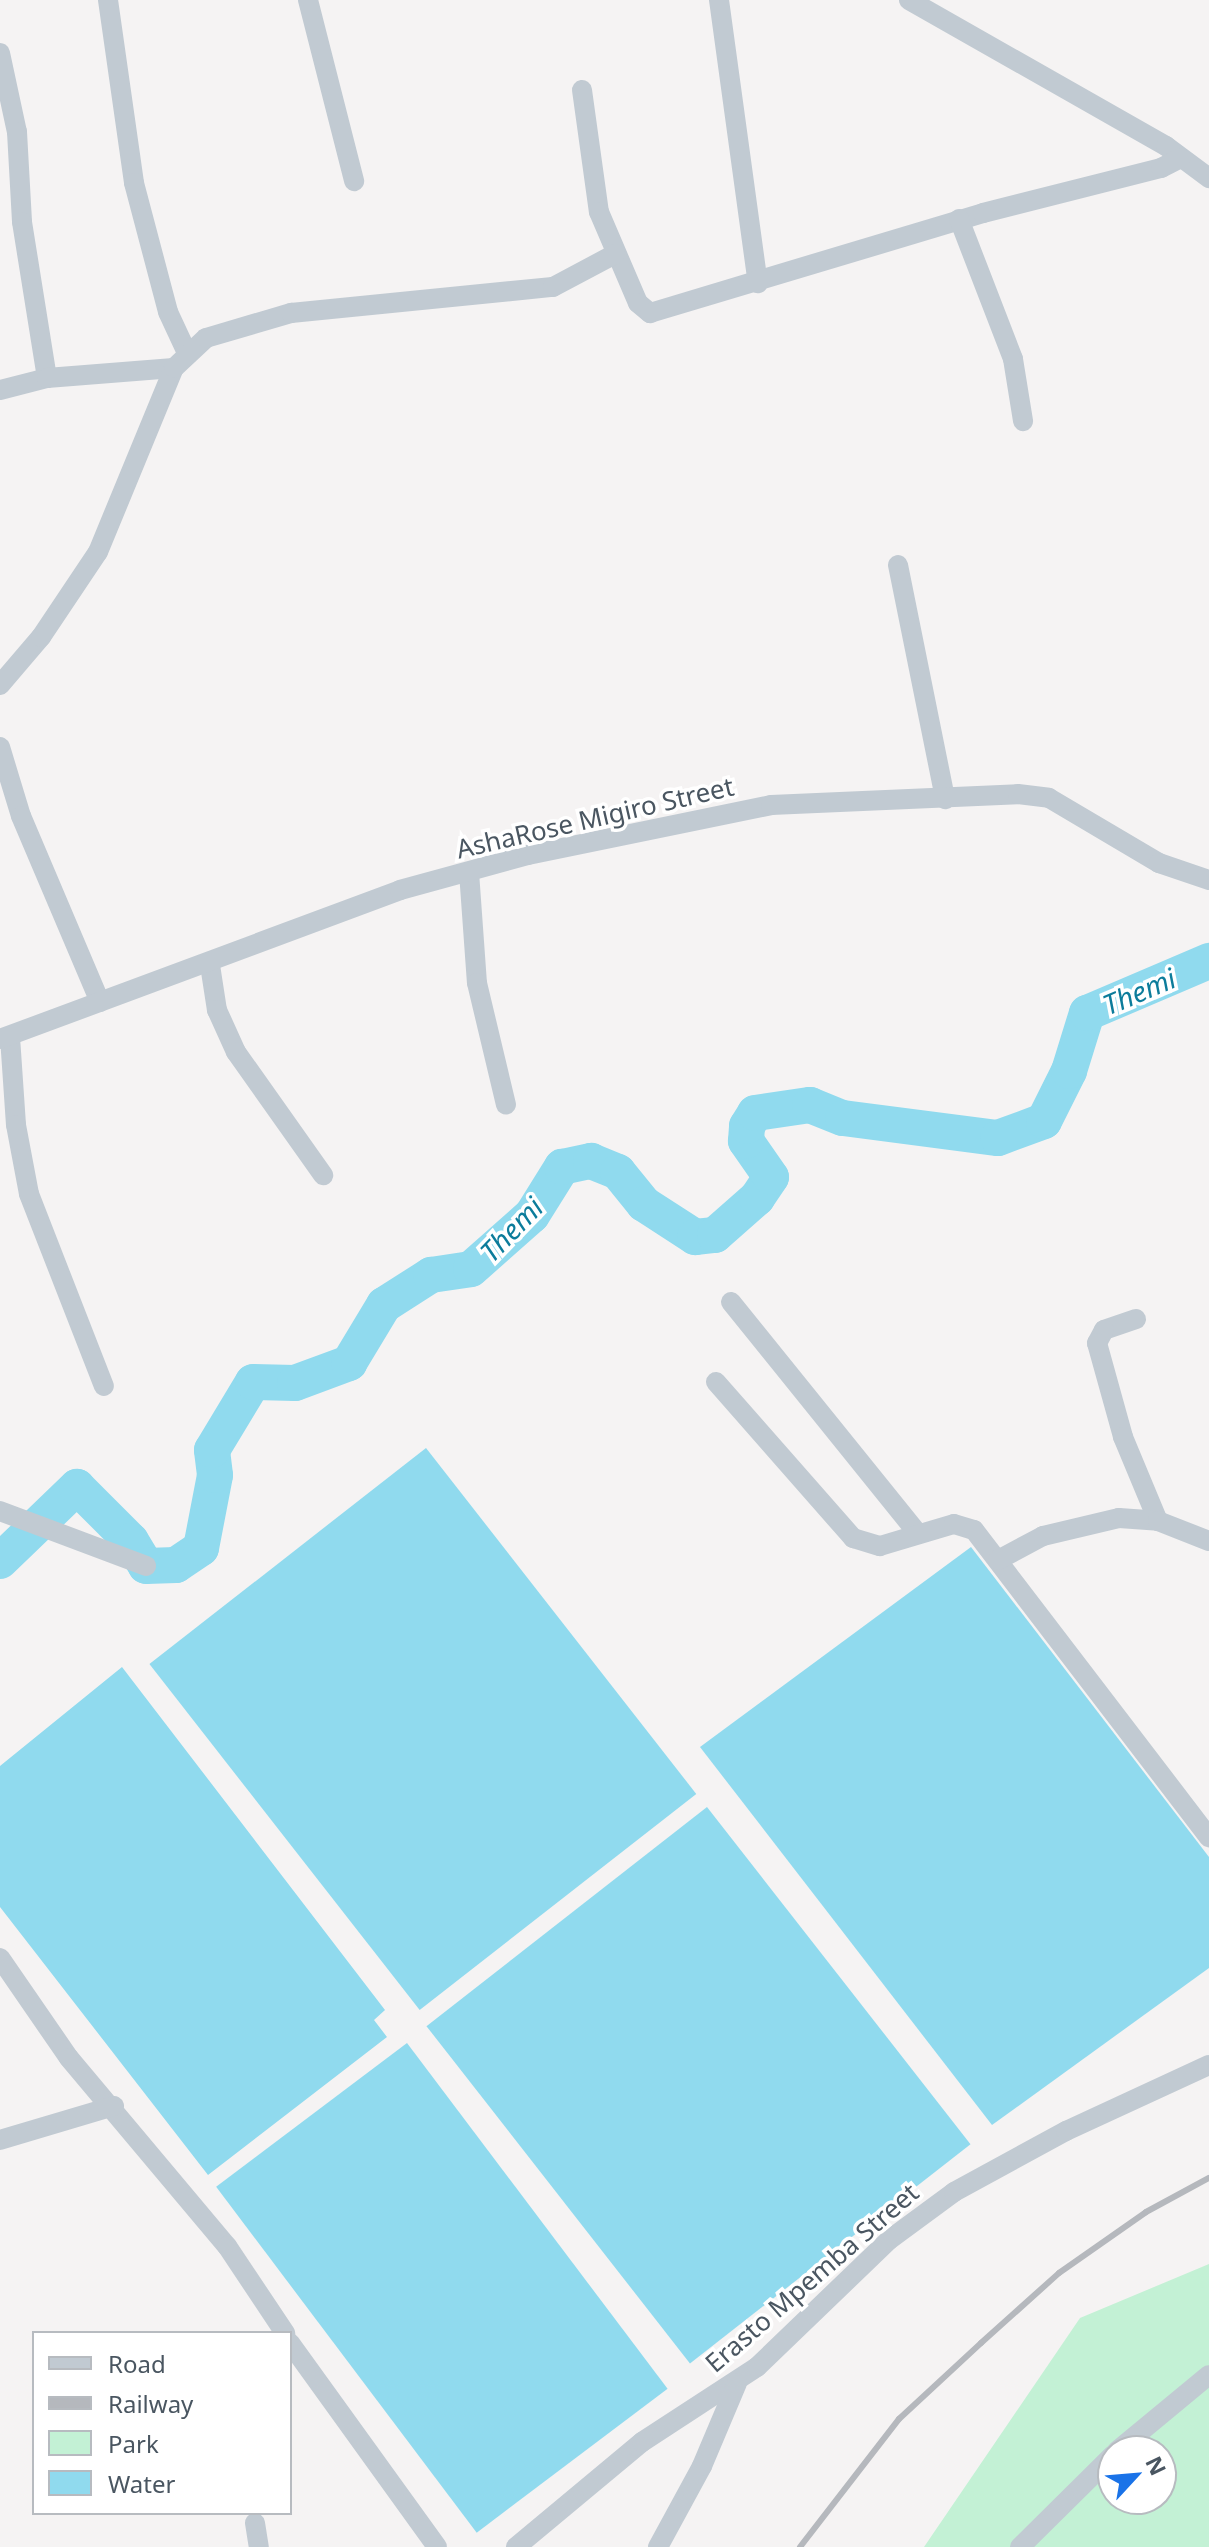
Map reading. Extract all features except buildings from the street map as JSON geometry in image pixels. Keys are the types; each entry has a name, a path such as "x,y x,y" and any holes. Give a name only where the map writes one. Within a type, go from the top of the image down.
{"street":[{"path":"108,0 134,183 180,361"},
{"path":"308,0 354,181"},
{"path":"719,0 758,283"},
{"path":"909,0 1181,158 1209,178"},
{"path":"0,53 17,132 22,222 47,378"},
{"path":"582,90 599,212 638,303 650,313 758,283 959,219 1142,174 1181,158"},
{"path":"959,219 1013,359 1023,421"},
{"path":"0,685 41,637 98,552 180,361 206,338 242,323 291,313 553,287 615,254"},
{"path":"0,390 47,378 180,361"},
{"path":"898,565 945,799"},
{"path":"0,747 21,816 100,1002"},
{"name":"AshaRose Migiro Street","path":"5,1038 210,965 400,890 771,805 1049,798 1159,863 1209,880"},
{"path":"469,872 477,983 506,1105"},
{"path":"210,965 217,1010 236,1052 267,1088 323,1175"},
{"path":"5,1038 29,1194 104,1386"},
{"path":"731,1302 918,1534"},
{"path":"1136,1319 1104,1330 1097,1343 1123,1437 1158,1521"},
{"path":"716,1382 853,1538 880,1546 918,1534 964,1525 998,1560 1209,1837"},
{"path":"0,1511 146,1566"},
{"path":"998,1560 1043,1536 1119,1518 1158,1521 1209,1541"},
{"path":"0,1958 69,2058 114,2106 227,2246 284,2331"},
{"name":"Erasto Mpemba Street","path":"516,2547 642,2442 737,2383 889,2240 954,2192 1091,2118 1209,2065"},
{"path":"0,2140 114,2106"},
{"path":"292,2346 437,2547"},
{"path":"1137,2435 1209,2375"},
{"path":"658,2547 702,2466 737,2383"},
{"path":"1020,2547 1097,2471"},
{"path":"255,2523 259,2547"}],"green space":[{"path":"1209,2264 1209,2547 924,2547 1080,2318"}],"water":[{"path":"426,1448 696,1794 420,2010 149,1664"},
{"path":"971,1547 1209,1857 1209,1968 992,2125 700,1747"},
{"path":"122,1667 385,2010 374,2020 387,2037 208,2175 0,1907 0,1766"},
{"path":"707,1807 971,2144 690,2363 426,2026"},
{"path":"407,2043 668,2389 477,2533 216,2187"}],"waterway":[{"name":"Themi","path":"0,1561 77,1487 131,1541 146,1566 176,1565 201,1548 215,1475 212,1450 253,1382 295,1383 349,1363 384,1305 431,1275 471,1269 532,1215 562,1167 591,1161 618,1172 644,1204 695,1237 715,1235 757,1198 771,1177 746,1141 747,1126 755,1113 810,1105 843,1118 998,1138 1044,1121 1069,1071 1087,1013 1209,961"}],"railway":[{"path":"800,2547 899,2419 981,2343 1059,2273 1146,2212 1209,2178"}]}
